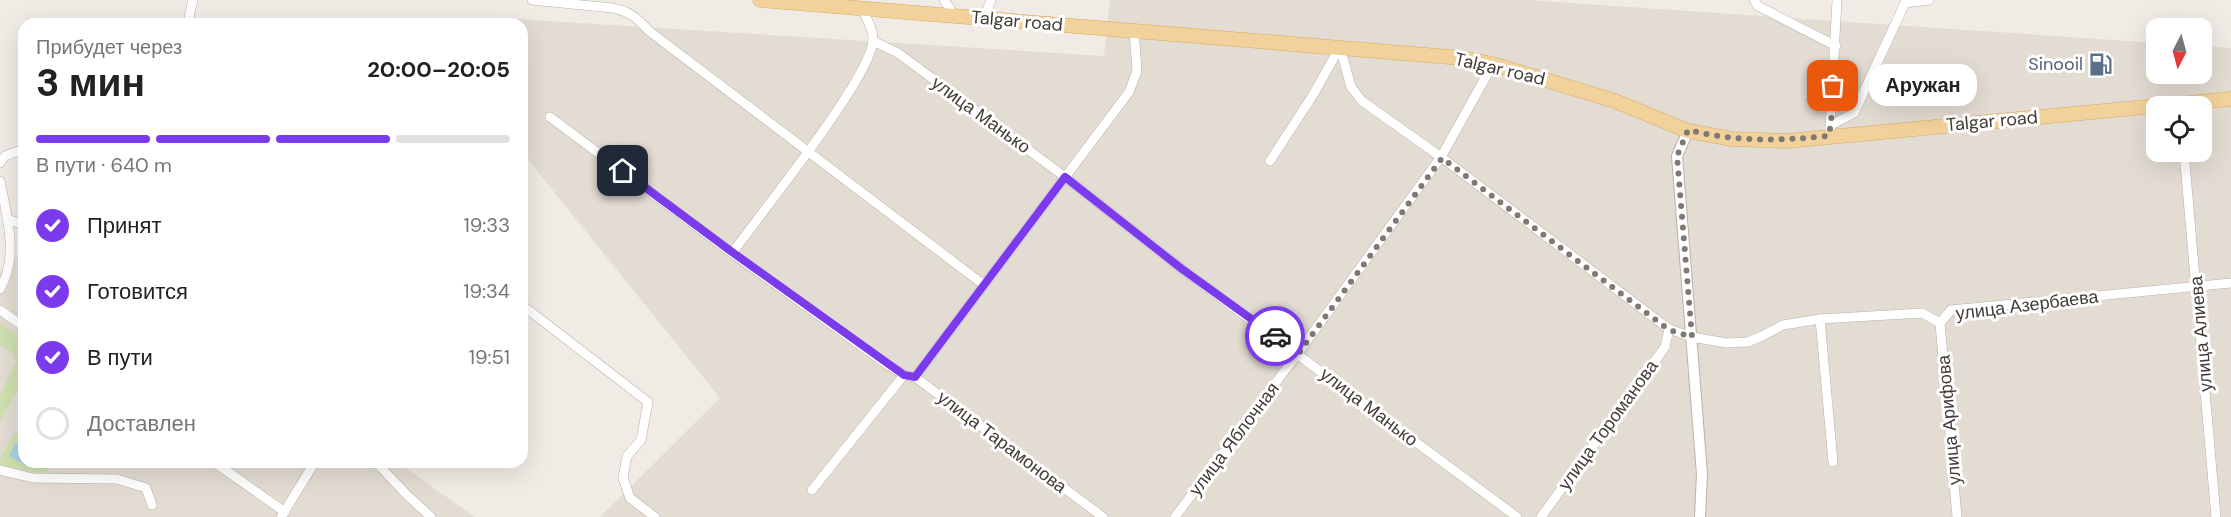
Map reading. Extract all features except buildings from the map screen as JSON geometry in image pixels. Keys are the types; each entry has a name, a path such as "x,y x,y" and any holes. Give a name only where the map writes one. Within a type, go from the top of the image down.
{"main road":[{"name":"Talgar road","path":"760,0 1462,58 1493,64 1615,101 1688,130 1754,141 1787,141 1830,130 2146,107"},
{"name":"Talgar road","path":"2212,101 2231,99"}],"street":[{"path":"189,18 193,0"},
{"path":"532,0 625,10 636,16 649,31 984,285"},
{"path":"944,0 955,16"},
{"path":"984,18 991,0"},
{"path":"1754,0 1758,6 1836,46"},
{"path":"1830,130 1837,0"},
{"path":"1830,130 1854,113 1905,3 1929,0"},
{"path":"732,252 856,83 873,41 871,28 862,9"},
{"path":"915,377 1129,92 1135,81 1137,60 1134,30"},
{"name":"улица Манько","path":"873,41 898,53 1065,177 1182,269 1517,517"},
{"path":"1340,47 1351,87 1362,101 1442,158 1669,330"},
{"path":"1270,161 1313,95 1340,47"},
{"name":"улица Яблочная","path":"1175,517 1442,158 1493,64"},
{"name":"улица Тарамонова","path":"550,117 732,252 904,375 915,377 1103,517"},
{"path":"1688,130 1677,156 1702,474 1700,517"},
{"path":"0,163 5,156 18,151"},
{"name":"улица Алиева","path":"2185,162 2216,517"},
{"path":"0,181 10,246 9,271 0,289"},
{"path":"7,219 18,223"},
{"name":"улица Азербаева","path":"1669,330 1716,343 1748,342 1783,325 1820,319 1923,313 1940,323 1951,310 2231,283"},
{"path":"0,310 18,323"},
{"path":"528,310 648,402 641,440 627,456 623,478 630,498 655,517"},
{"path":"1820,319 1833,462"},
{"name":"улица Арифова","path":"1940,323 1957,517"},
{"name":"улица Тороманова","path":"1541,517 1665,347 1669,330"},
{"path":"812,490 904,375"},
{"path":"222,468 283,514 311,468"},
{"path":"382,468 431,517"},
{"path":"0,470 33,478 117,479 146,488 153,505"}],"shaded area":[{"path":"1110,0 1527,0 2146,42 2146,84 2212,84 2212,47 2231,48 2231,517 600,517 720,398 528,159 528,20 1104,56"},
{"path":"18,256 18,468 406,468 475,517 0,517 0,272"}],"green space":[{"path":"0,323 18,335 18,390 0,421 0,395 16,361 13,353 0,345"},
{"path":"13,434 18,434 18,468 48,468 44,474 0,465 0,459"}],"water":[{"path":"15,444 18,446 18,461 9,456"}],"way so far":[{"path":"1275,336 1298,354 1442,158 1669,330 1692,337 1677,156 1688,130 1710,136 1754,141 1787,141 1828,136 1831,125 1833,86"}],"place":[{"name":"Sinooil","path":"2101,64"},
{"name":"Аружан","path":"1833,86"}],"route":[{"path":"623,171 904,375 915,377 1065,177 1182,269 1275,336"}]}
